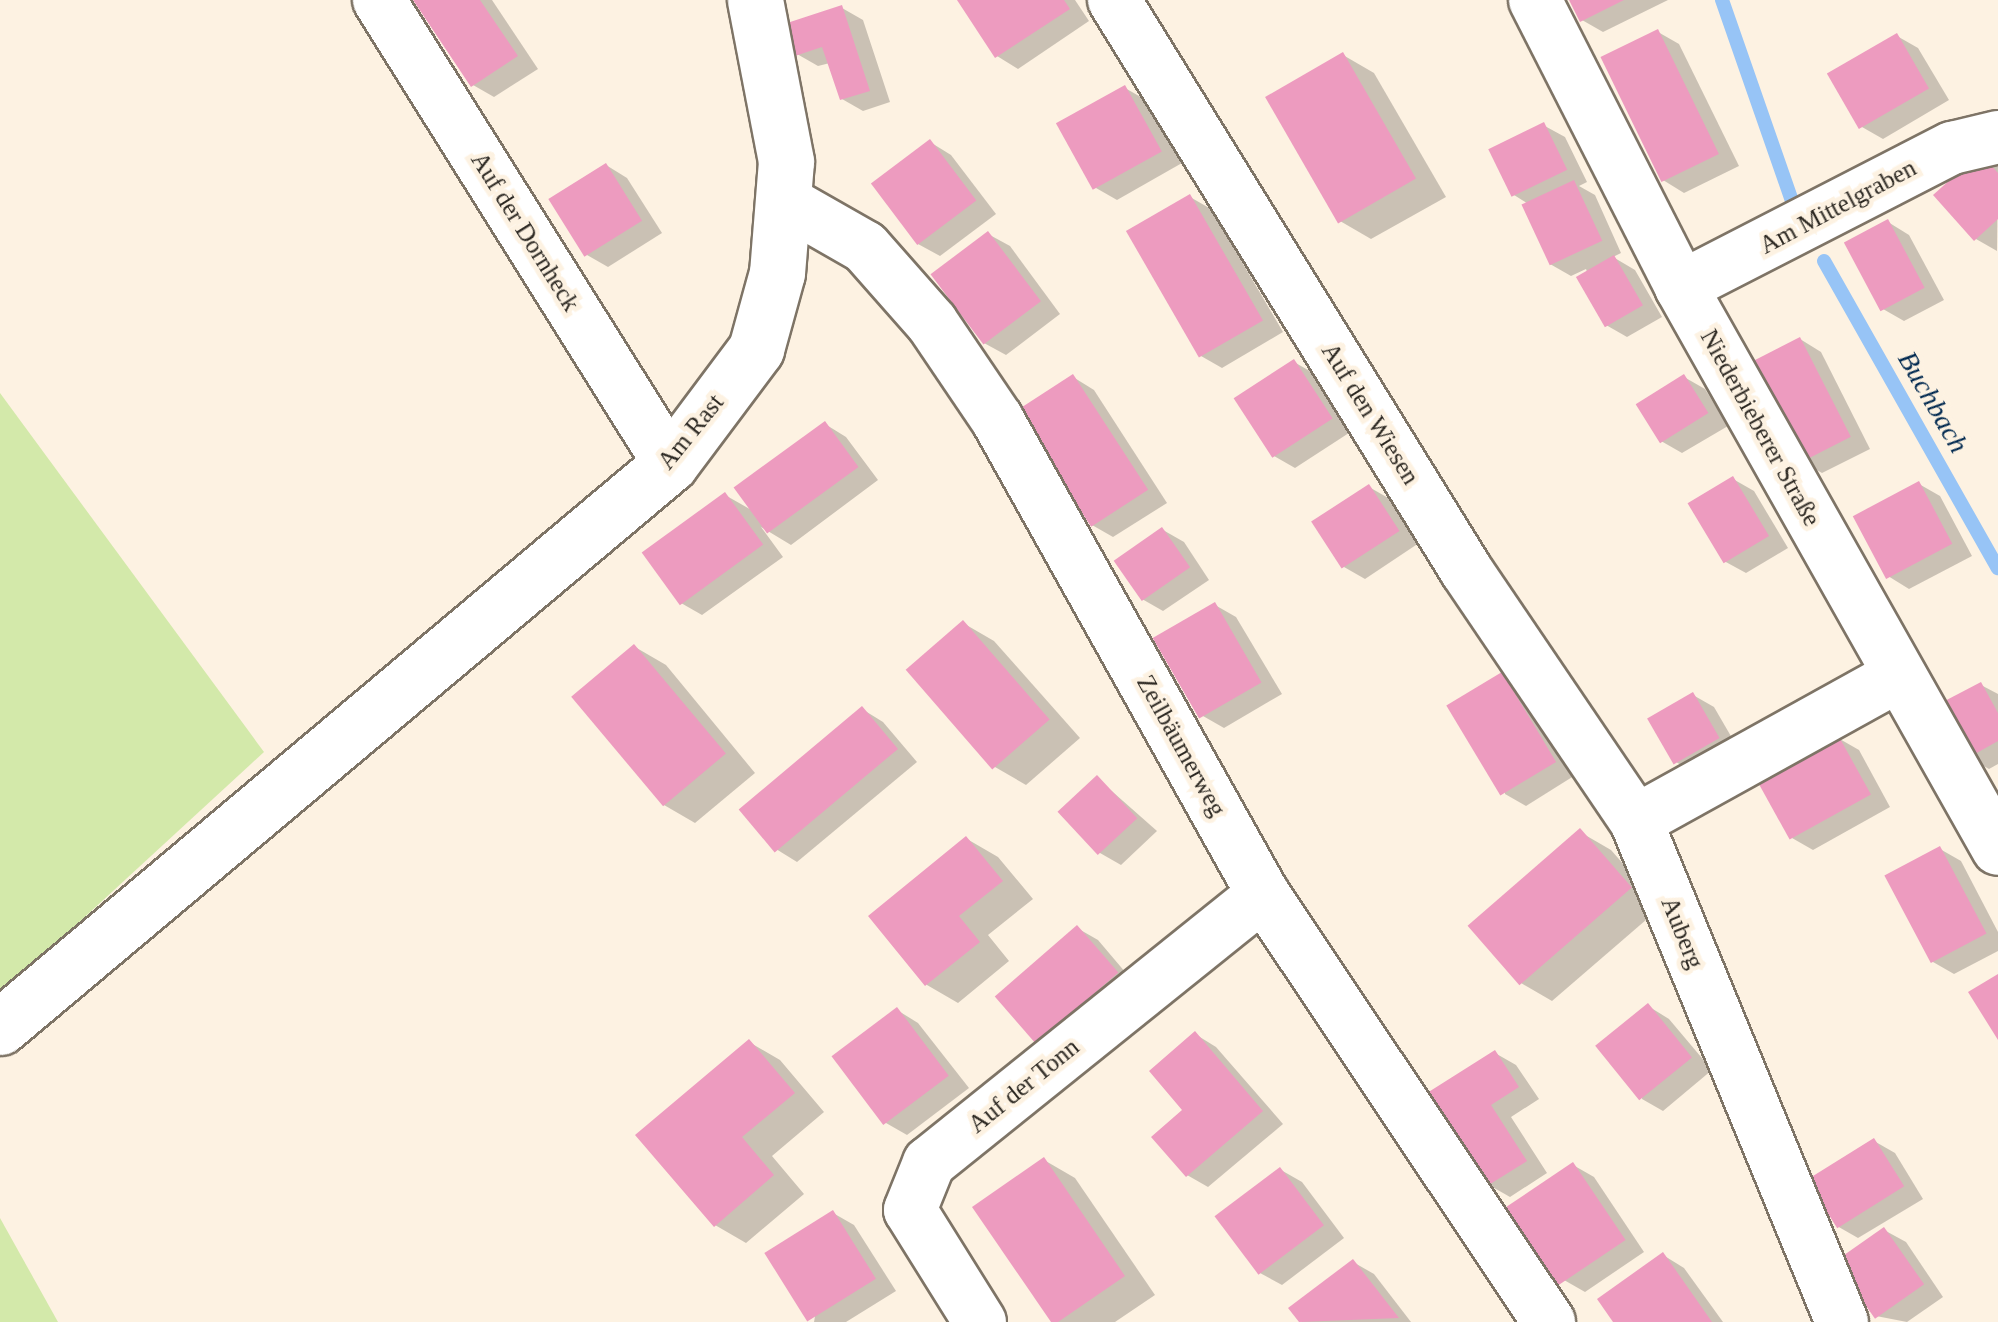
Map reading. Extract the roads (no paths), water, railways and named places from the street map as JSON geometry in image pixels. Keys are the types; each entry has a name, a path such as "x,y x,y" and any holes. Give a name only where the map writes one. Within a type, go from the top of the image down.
{"street":[{"name":"Auf der Dornheck","path":"379,0 670,464"},
{"name":"Am Rast","path":"0,1028 299,772 670,464 756,349 777,274 786,202 786,160 755,0"},
{"name":"Auf den Wiesen","path":"1114,0 1466,570 1636,821"},
{"name":"Niederbieberer Straße","path":"1535,0 1681,287 1998,850"},
{"name":"Am Mittelgraben","path":"1681,287 1936,156 1998,136"},
{"name":"Zeilbäumerweg","path":"786,202 865,247 932,323 997,418 1264,894 1548,1322"},
{"path":"1636,821 1898,676"},
{"name":"Auberg","path":"1636,821 1842,1322"},
{"name":"Auf der Tonn","path":"980,1322 910,1210 922,1172 1264,894"}],"waterway":[{"name":"Buchbach","path":"1722,0 1794,207"},
{"name":"Buchbach","path":"1824,261 1998,568"}]}
